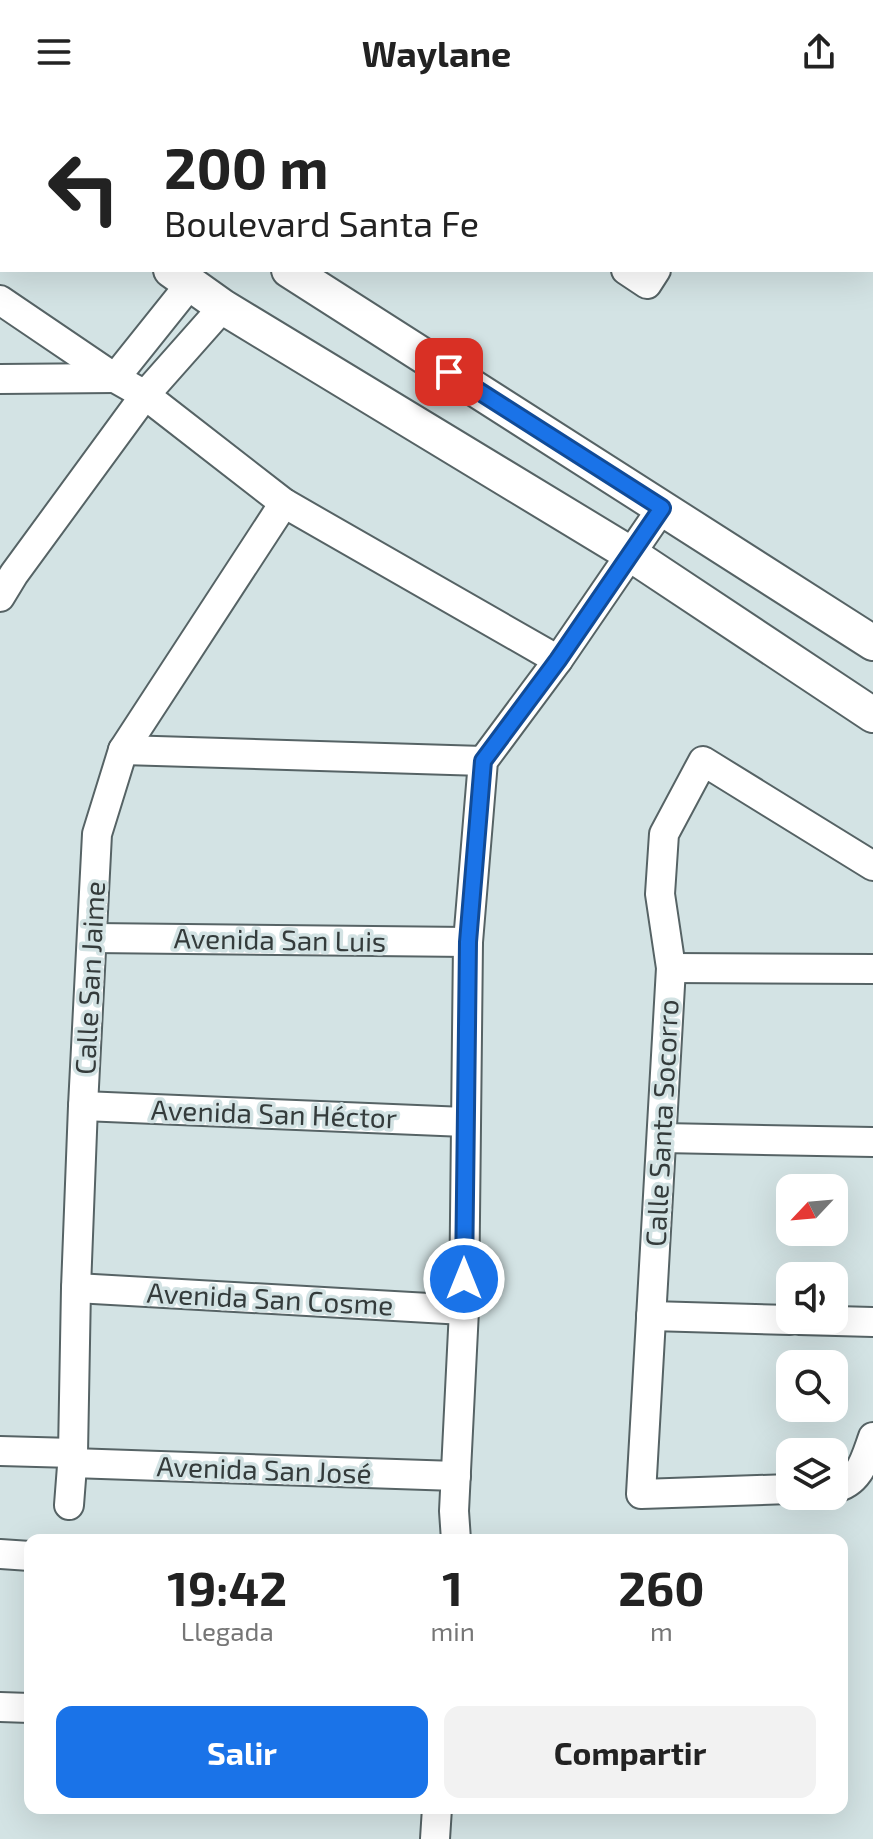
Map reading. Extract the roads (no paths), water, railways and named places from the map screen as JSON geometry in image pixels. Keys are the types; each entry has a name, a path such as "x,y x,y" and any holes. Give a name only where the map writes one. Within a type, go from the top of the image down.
{"main road":[{"path":"292,272 873,643"},
{"path":"181,276 223,307 632,555 873,715"}],"street":[{"path":"115,378 181,276"},
{"path":"0,300 145,395 284,503 558,660"},
{"path":"5,581 145,395 223,307"},
{"path":"0,379 115,378"},
{"name":"Calle San Jaime","path":"69,1505 83,1106 97,834 123,750 284,503"},
{"path":"456,1534 454,1511 464,1310 468,942 483,761 558,660 662,508"},
{"path":"123,750 483,761"},
{"name":"Calle Santa Socorro","path":"776,1489 641,1494 671,968 660,894 664,834 703,761 873,866"},
{"name":"Avenida San Luis","path":"93,938 468,942"},
{"path":"671,968 873,969"},
{"name":"Avenida San Héctor","path":"83,1106 465,1122"},
{"path":"662,1138 873,1142"},
{"name":"Avenida San Cosme","path":"76,1288 464,1310"},
{"path":"651,1316 776,1320"},
{"path":"848,1321 873,1322"},
{"path":"848,1480 862,1467 873,1437"},
{"name":"Avenida San José","path":"0,1451 73,1458 456,1476"},
{"path":"0,1554 24,1556"},
{"path":"0,1707 24,1708"},
{"path":"435,1839 437,1814"}]}
